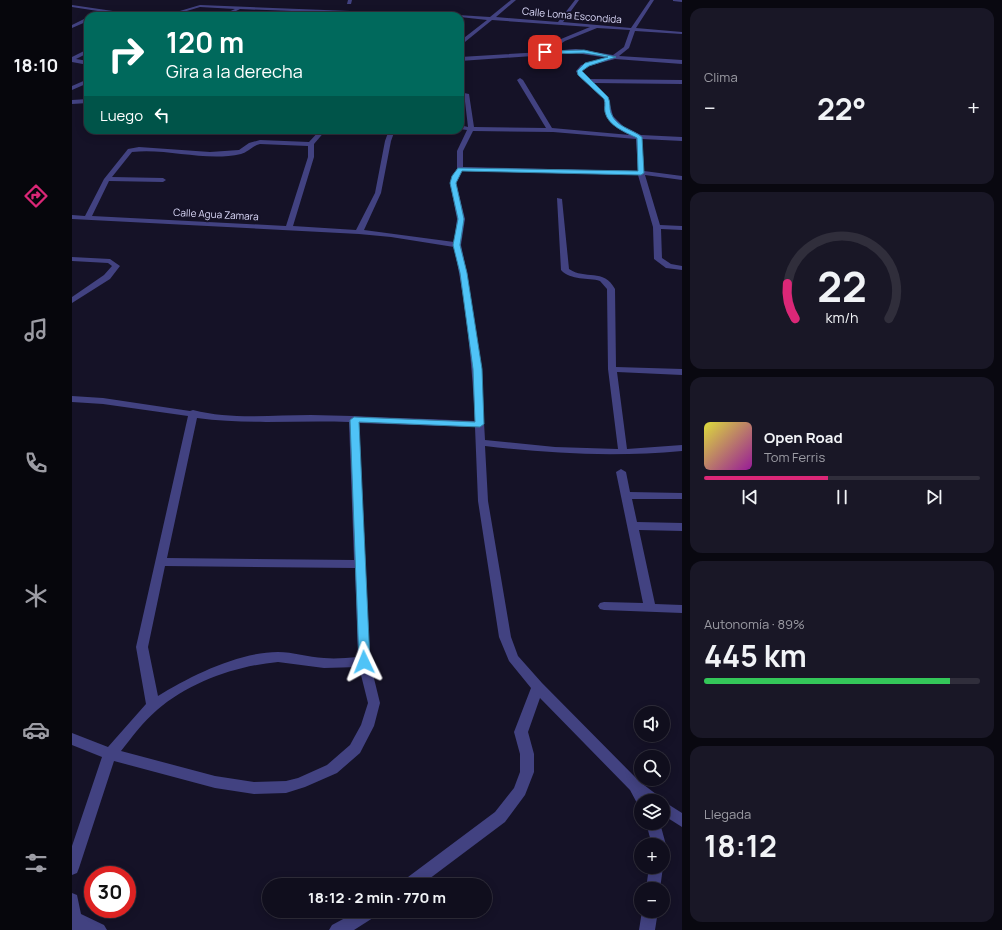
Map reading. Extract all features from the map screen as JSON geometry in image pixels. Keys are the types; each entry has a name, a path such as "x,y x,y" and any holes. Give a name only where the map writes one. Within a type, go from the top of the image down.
{"street":[{"path":"200,6 203,0"},
{"path":"464,41 494,18 514,0"},
{"path":"560,23 577,0"},
{"path":"639,137 620,127 608,112 608,102 606,98 579,71 583,66 614,57 628,47 633,29 652,0"},
{"path":"674,0 682,0"},
{"path":"72,6 118,12"},
{"path":"179,12 200,6 346,12"},
{"path":"231,12 240,8"},
{"path":"103,12 107,10"},
{"name":"Calle Loma Escondida","path":"464,16 682,33"},
{"path":"72,27 84,21"},
{"path":"545,52 558,42 597,26"},
{"path":"464,59 545,52 584,52 614,57 682,62"},
{"path":"72,60 84,53"},
{"path":"72,60 84,62"},
{"path":"520,80 550,130"},
{"path":"588,81 682,82"},
{"path":"72,88 84,82"},
{"path":"466,94 471,130 460,150 460,169 453,183 461,219 457,245 463,273 478,369 483,501 505,636 513,658 538,687 634,785"},
{"path":"72,108 72,103 84,102"},
{"path":"612,136 620,127"},
{"path":"464,128 471,130 550,130 612,136 682,139"},
{"path":"289,228 311,157 311,144 320,134"},
{"path":"359,232 378,193 391,134"},
{"path":"639,137 641,173 657,227 658,259 669,266 682,268"},
{"path":"87,218 107,179 128,151 133,149 210,154 241,152 248,146 257,142 311,144"},
{"path":"460,169 641,173 682,178"},
{"path":"107,179 163,180"},
{"path":"559,199 565,270 573,275 602,279 608,283 611,289 612,369 623,452"},
{"name":"Calle Agua Zamara","path":"72,217 359,232 391,235 457,245"},
{"path":"657,227 682,228"},
{"path":"72,259 110,261 116,266 107,277 72,301"},
{"path":"612,369 682,372"},
{"path":"72,399 104,401 232,419 310,418 480,424"},
{"path":"153,706 142,647 193,413"},
{"path":"72,739 110,754 215,782 254,788 286,786 300,782 332,768 345,759 355,748 366,726 374,703 364,662 354,420"},
{"path":"480,442 556,450 623,452 682,448"},
{"path":"621,472 650,608"},
{"path":"625,495 682,496"},
{"path":"632,526 682,527"},
{"path":"161,562 360,564"},
{"path":"604,606 682,609"},
{"path":"72,868 110,754 136,723 153,706 182,688 215,671 257,658 278,657 324,663 364,662"},
{"path":"419,878 500,818 520,791 527,772 527,754 521,732 538,687"},
{"path":"635,786 639,794"},
{"path":"635,786 646,794"},
{"path":"670,812 682,821"},
{"path":"72,900 73,925 99,930"},
{"path":"337,930 361,918"},
{"path":"647,930 649,918"}],"route":[{"path":"364,662 354,420 480,424 478,369 470,314 457,245 461,219 453,183 456,176 460,169 641,173 639,137 620,127 613,121 608,112 608,102 606,98 580,74 579,71 587,64 614,57 590,52 545,52"}]}
